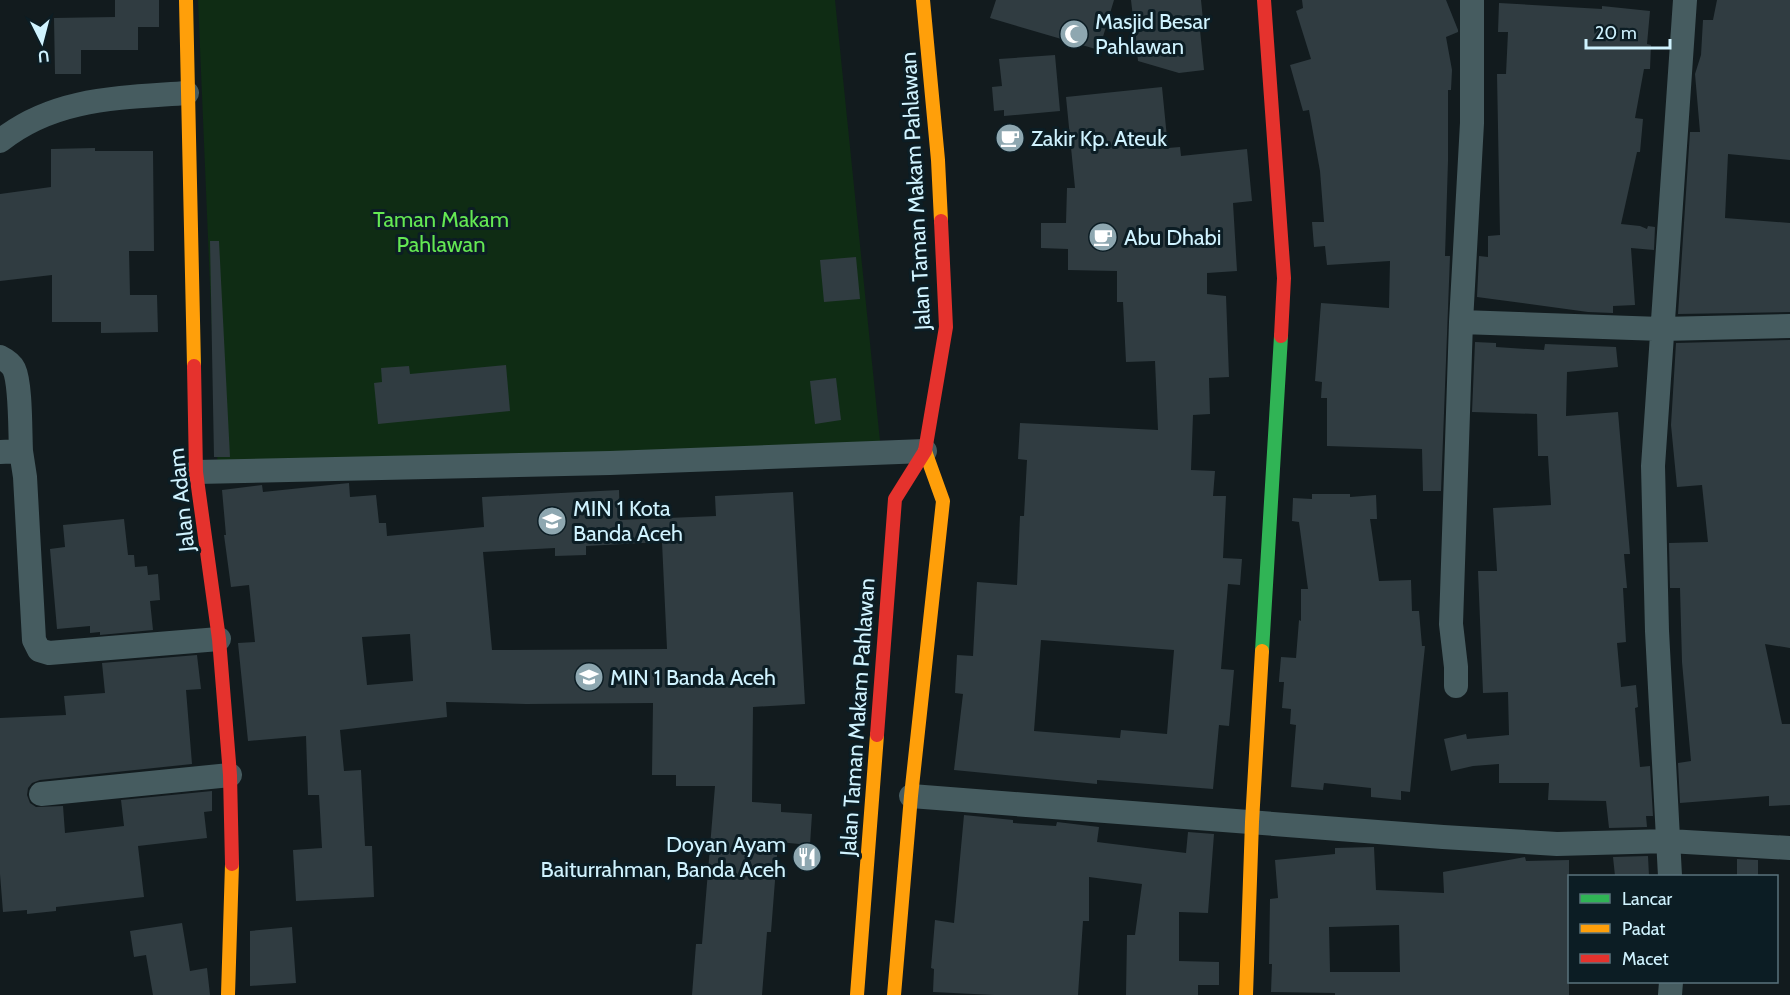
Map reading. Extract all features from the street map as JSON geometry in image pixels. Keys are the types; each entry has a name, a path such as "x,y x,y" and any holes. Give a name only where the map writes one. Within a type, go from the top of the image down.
{"street":[{"name":"Jalan Adam","path":"186,0 196,472 219,639 230,775 232,887 228,995"},
{"name":"Jalan Taman Makam Pahlawan","path":"856,995 895,499 925,451 946,327 939,160 923,0"},
{"path":"1246,995 1252,822 1284,278 1264,0"},
{"path":"1456,686 1451,624 1461,322 1472,123 1472,0"},
{"path":"1670,875 1657,631 1653,466 1685,0"},
{"path":"0,141 54,110 95,100 187,93"},
{"path":"1461,322 1661,329 1790,326"},
{"path":"0,357 9,362 14,369 17,381 11,451 25,477 34,640 39,650 49,652 219,639"},
{"path":"196,472 610,463 925,451"},
{"name":"Jalan Taman Makam Pahlawan","path":"910,796 943,501 925,451"},
{"path":"41,794 230,775"},
{"path":"894,995 910,796 1557,844 1669,841 1790,848"}],"green space":[{"name":"Taman Makam Pahlawan","path":"198,0 835,0 880,441 218,476"}],"building":[{"path":"115,0 159,0 159,27 138,27 138,50 81,50 81,74 55,74 54,18 115,17"},
{"name":"Masjid Besar Pahlawan","path":"996,0 1114,0 1099,50 990,18"},
{"path":"1131,0 1201,0 1204,30 1200,30 1204,70 1179,73 1138,61"},
{"path":"1302,0 1446,0 1458,30 1446,37 1452,70 1451,90 1448,90 1445,256 1450,256 1441,491 1423,491 1422,449 1327,446 1327,398 1321,398 1322,382 1315,381 1321,303 1389,308 1390,261 1327,265 1325,246 1314,247 1312,222 1324,222 1320,171 1309,110 1303,111 1290,65 1311,59 1296,11 1303,8"},
{"path":"1717,0 1790,0 1790,160 1728,154 1725,218 1790,223 1790,312 1678,314 1690,132 1700,132 1695,74 1701,55 1703,20 1713,20"},
{"path":"1499,3 1602,9 1602,6 1650,11 1647,44 1651,45 1650,69 1644,69 1635,118 1643,119 1640,152 1637,152 1621,224 1647,229 1648,226 1655,227 1654,250 1631,248 1635,305 1613,306 1613,313 1588,312 1477,297 1479,256 1488,257 1488,236 1500,235 1497,74 1506,74 1508,32 1498,32"},
{"path":"1055,55 1060,111 1004,116 1004,110 994,111 992,87 1002,86 999,59"},
{"path":"1162,87 1168,148 1180,147 1181,156 1247,149 1252,201 1233,203 1237,271 1207,273 1207,294 1226,296 1229,377 1209,378 1210,414 1193,415 1191,470 1215,471 1213,496 1226,496 1223,558 1242,559 1240,585 1228,584 1221,669 1234,670 1229,726 1219,725 1213,789 1097,780 1097,784 954,770 963,694 955,693 957,655 973,656 977,582 1017,585 1020,516 1024,516 1027,460 1018,459 1020,423 1158,430 1155,361 1126,362 1123,302 1117,302 1117,271 1068,270 1068,249 1041,248 1041,223 1066,223 1067,188 1075,188 1066,97","holes":["1041,640 1174,650 1167,734 1121,730 1120,738 1034,731"]},
{"path":"95,148 95,151 153,151 154,251 129,251 130,295 157,295 158,332 101,333 101,322 52,322 52,275 0,281 0,194 51,187 51,149"},
{"path":"210,241 219,241 230,457 214,457"},
{"path":"856,257 860,299 824,302 820,260"},
{"path":"1790,340 1790,648 1765,644 1782,724 1790,724 1790,805 1769,806 1769,796 1680,803 1678,763 1691,761 1682,662 1680,588 1670,588 1669,543 1708,542 1702,485 1677,487 1671,425 1676,343"},
{"path":"1475,342 1496,343 1496,347 1544,350 1545,344 1616,347 1618,367 1567,372 1566,416 1618,412 1630,554 1624,554 1627,588 1623,588 1626,642 1617,643 1621,687 1636,685 1638,707 1635,708 1640,767 1650,766 1653,816 1646,816 1647,827 1609,828 1606,801 1548,800 1549,783 1499,783 1499,764 1451,771 1444,739 1466,734 1467,739 1509,735 1508,692 1483,693 1478,571 1497,571 1493,508 1551,505 1548,456 1538,456 1537,414 1472,412"},
{"path":"506,365 510,411 378,424 374,383 382,382 381,368 409,366 410,374"},
{"path":"836,378 841,420 815,424 810,381"},
{"path":"349,483 350,497 376,495 379,523 386,523 387,536 484,527 482,497 619,490 620,520 716,516 715,496 793,492 805,704 753,707 752,802 781,804 781,812 812,814 810,845 778,842 771,932 767,932 762,995 692,995 696,944 702,944 715,786 676,786 676,775 652,775 653,703 446,702 447,717 340,730 344,771 361,770 365,846 372,846 374,897 296,901 293,850 322,848 319,795 308,795 306,736 248,741 238,643 255,642 249,585 231,587 224,535 226,535 222,490 262,485 263,492","holes":["662,542 667,649 492,650 483,552 555,548 555,556 586,555 586,546","410,634 413,681 367,685 362,637"]},
{"path":"1312,494 1350,494 1350,497 1376,495 1377,519 1370,519 1379,581 1411,580 1412,611 1419,611 1422,646 1425,646 1410,792 1401,791 1401,800 1371,797 1371,788 1324,783 1323,790 1291,787 1296,725 1290,724 1291,709 1282,708 1284,682 1279,682 1279,680 1281,657 1296,658 1299,620 1301,621 1301,589 1308,589 1299,522 1292,521 1293,498 1312,499"},
{"path":"124,519 128,555 134,555 135,567 147,566 148,575 158,574 160,600 150,601 153,630 100,635 100,632 90,633 90,626 57,629 50,549 65,547 63,525"},
{"path":"197,655 201,689 186,690 192,764 40,780 32,783 27,795 30,803 36,807 63,806 65,833 124,826 121,800 212,791 212,811 204,812 207,838 138,846 144,897 56,907 56,911 27,914 27,910 3,912 0,874 0,718 66,715 64,696 105,693 102,663"},
{"path":"964,815 1013,820 1013,823 1056,826 1057,822 1099,827 1097,842 1186,853 1188,832 1214,834 1208,913 1179,912 1179,961 1219,962 1219,985 1198,985 1198,995 1126,995 1127,935 1135,935 1142,884 1089,877 1089,921 1083,921 1078,995 933,992 934,969 931,968 935,920 954,923"},
{"path":"1374,847 1376,890 1444,893 1443,872 1525,857 1526,861 1569,860 1569,995 1335,995 1335,993 1271,992 1270,899 1278,898 1275,860 1335,854 1335,848","holes":["1399,925 1400,972 1330,972 1329,927"]},
{"path":"1648,856 1649,875 1615,875 1613,857"},
{"path":"1737,859 1758,860 1758,875 1737,875"},
{"path":"182,923 190,971 207,968 210,995 153,995 146,955 134,957 130,931"},
{"path":"292,927 296,983 250,986 250,931"}],"traffic: fast":[{"path":"1262,651 1281,336"}],"traffic: slow":[{"path":"186,0 194,366"},
{"path":"923,0 938,160 941,221"},
{"path":"894,995 911,796 943,501 925,451"},
{"path":"1246,995 1252,822 1262,651"},
{"path":"857,995 877,735"},
{"path":"228,995 232,864"}],"traffic: jam":[{"path":"1264,0 1284,278 1281,336"},
{"path":"877,735 895,499 925,451 946,327 941,221"},
{"path":"194,366 196,472 219,639 230,775 232,864"}],"place":[{"name":"Masjid Besar Pahlawan","path":"1074,34"},
{"name":"Zakir Kp. Ateuk","path":"1010,138"},
{"name":"Abu Dhabi","path":"1103,237"},
{"name":"MIN 1 Kota Banda Aceh","path":"552,521"},
{"name":"MIN 1 Banda Aceh","path":"589,677"},
{"name":"Doyan Ayam Baiturrahman, Banda Aceh","path":"807,857"}]}
